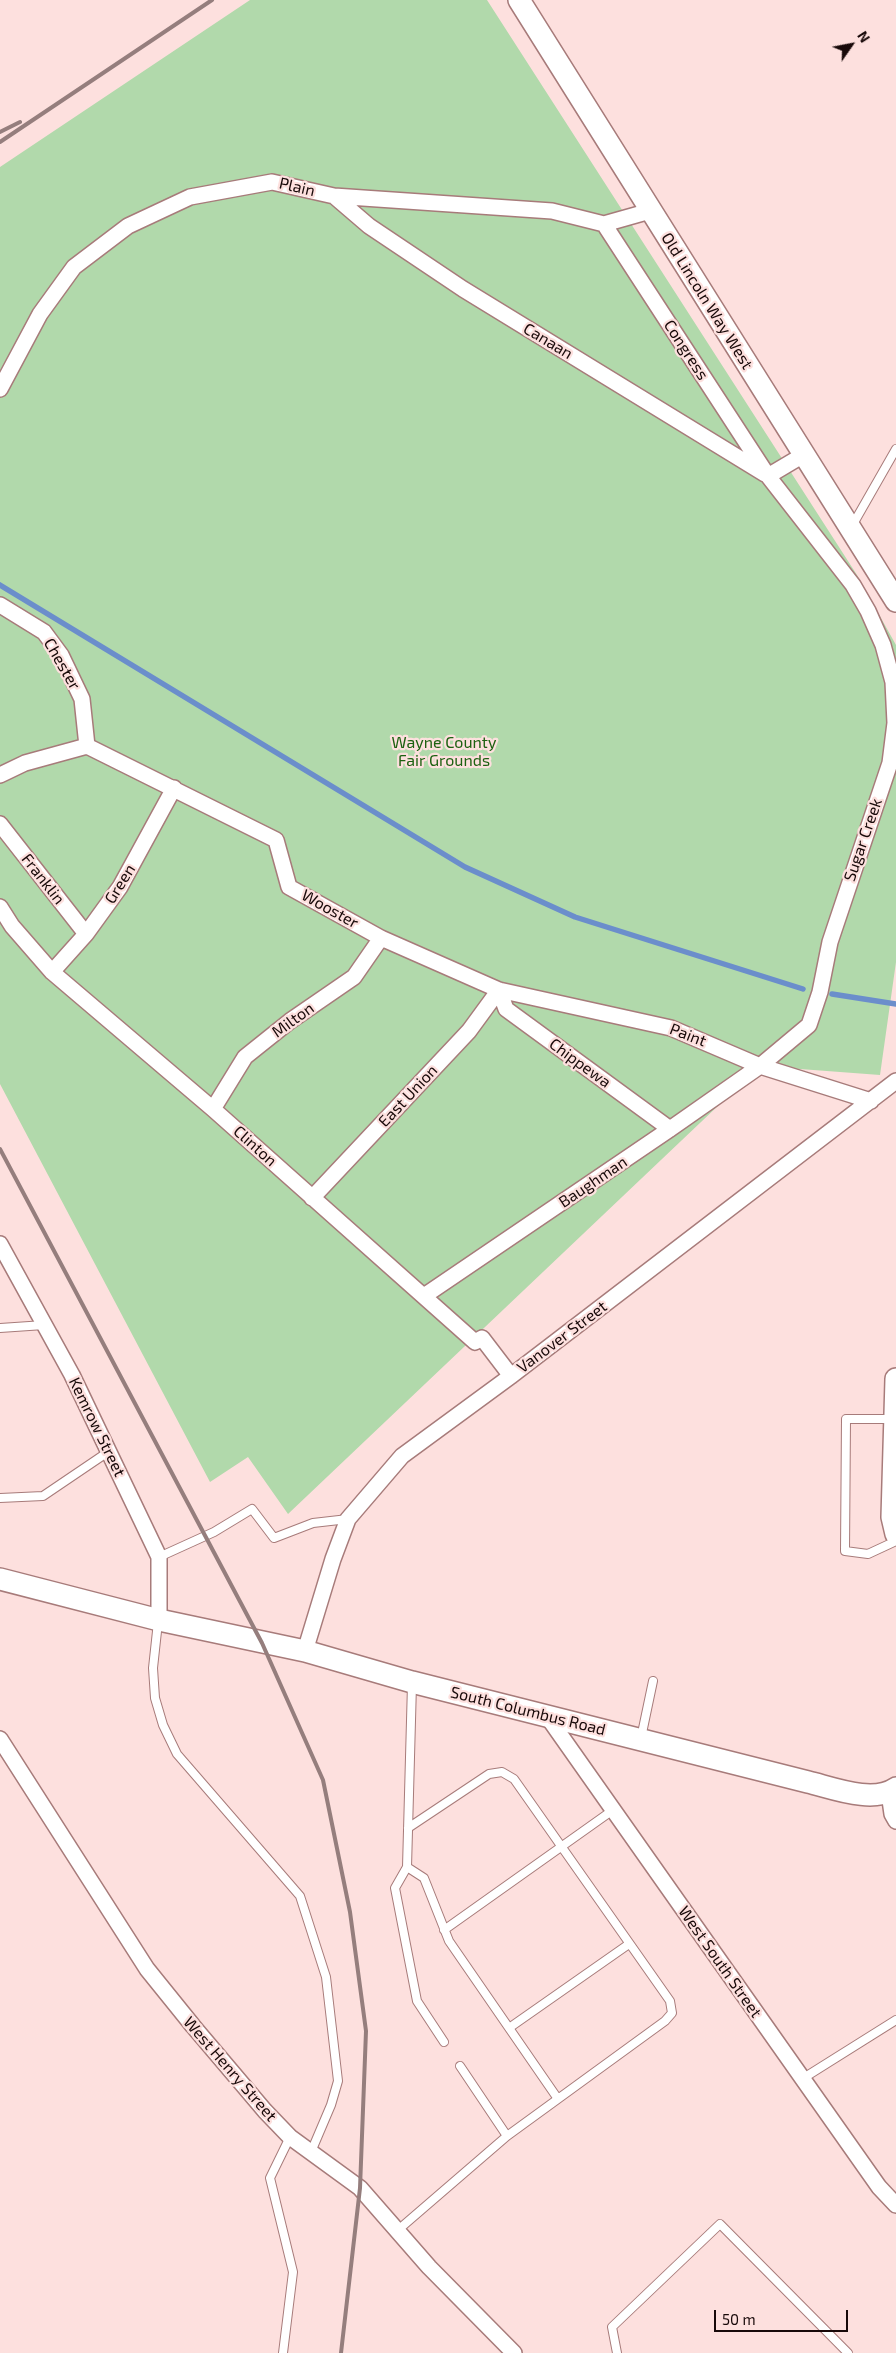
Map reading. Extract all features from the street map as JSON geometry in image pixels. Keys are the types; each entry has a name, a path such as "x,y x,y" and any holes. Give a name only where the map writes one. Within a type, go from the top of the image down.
{"main road":[{"name":"Old Lincoln Way West","path":"519,0 896,601"},
{"path":"895,1522 894,1419 896,1378"},
{"name":"South Columbus Road","path":"0,1579 159,1620 305,1651 412,1682 848,1791 868,1794 893,1791"},
{"name":"South Columbus Road","path":"0,1594 159,1620"}],"street":[{"name":"Plain","path":"0,389 40,314 74,267 128,226 190,197 272,182 334,196 552,211 604,224 650,211"},
{"name":"Canaan","path":"334,196 369,226 463,289 768,476"},
{"name":"Congress","path":"604,224 768,476"},
{"path":"768,476 805,454"},
{"name":"Sugar Creek","path":"760,1066 809,1024 820,992 830,942 890,763 895,723 893,682 883,644 868,611 853,585 768,476"},
{"name":"Chester","path":"0,605 44,632 61,655 82,699 87,746"},
{"path":"0,775 25,763 87,746"},
{"name":"Wooster","path":"87,746 276,840 289,887 381,938 499,990"},
{"name":"Green","path":"52,972 86,934 120,887 174,788"},
{"name":"Franklin","path":"0,824 86,934"},
{"name":"Clinton","path":"0,907 12,926 52,972 213,1109 475,1342 482,1338 511,1376"},
{"name":"Milton","path":"213,1109 245,1057 290,1021 354,977 381,938"},
{"name":"Paint","path":"499,990 671,1028 760,1066 871,1100"},
{"name":"Chippewa","path":"499,990 506,1009 670,1129"},
{"name":"East Union","path":"312,1198 469,1031 499,990"},
{"name":"Baughman","path":"424,1296 760,1066"},
{"name":"Vanover Street","path":"305,1651 348,1519 402,1456 511,1376 896,1081"},
{"name":"Kemrow Street","path":"0,1244 72,1375 159,1558 159,1620"},
{"name":"West South Street","path":"547,1716 878,2187 896,2204"},
{"name":"West Henry Street","path":"0,1739 147,1969 266,2112 290,2137 360,2188 429,2267 512,2352"},
{"path":"893,1791 892,1814 896,1821"}],"lane":[{"path":"851,528 896,449"},
{"path":"0,1328 44,1325"},
{"path":"894,1419 846,1419 845,1551 868,1554 896,1541"},
{"path":"0,1498 43,1496 108,1452"},
{"path":"159,1558 214,1532 252,1509 274,1538 313,1523 348,1519"},
{"path":"159,1620 153,1668 155,1698 163,1725 177,1754 300,1896 326,1977 338,2081 331,2105 311,2152"},
{"path":"640,1740 653,1680"},
{"path":"412,1682 407,1867 395,1888 417,2001 444,2042"},
{"path":"398,2230 507,2136 665,2021 672,2013 670,2001 514,1779 502,1772 489,1774 408,1828"},
{"path":"444,1930 613,1810"},
{"path":"407,1867 424,1878 449,1941 558,2099"},
{"path":"509,2028 629,1944"},
{"path":"802,2079 896,2020"},
{"path":"460,2066 507,2136"},
{"path":"283,2353 293,2272 270,2178 290,2137"},
{"path":"617,2353 612,2327 720,2224 848,2353"}],"green space":[{"name":"Wayne County Fair Grounds","path":"250,0 487,0 857,575 896,645 896,962 880,1075 760,1066 288,1514 248,1457 210,1482 0,1084 0,167"}],"waterway":[{"path":"0,585 465,867 575,917 803,989"},
{"path":"832,994 896,1004"}],"railway":[{"path":"0,142 212,0"},
{"path":"0,132 20,122"},
{"path":"0,1149 262,1643 323,1780 350,1912 366,2031 360,2188 341,2353"}]}
